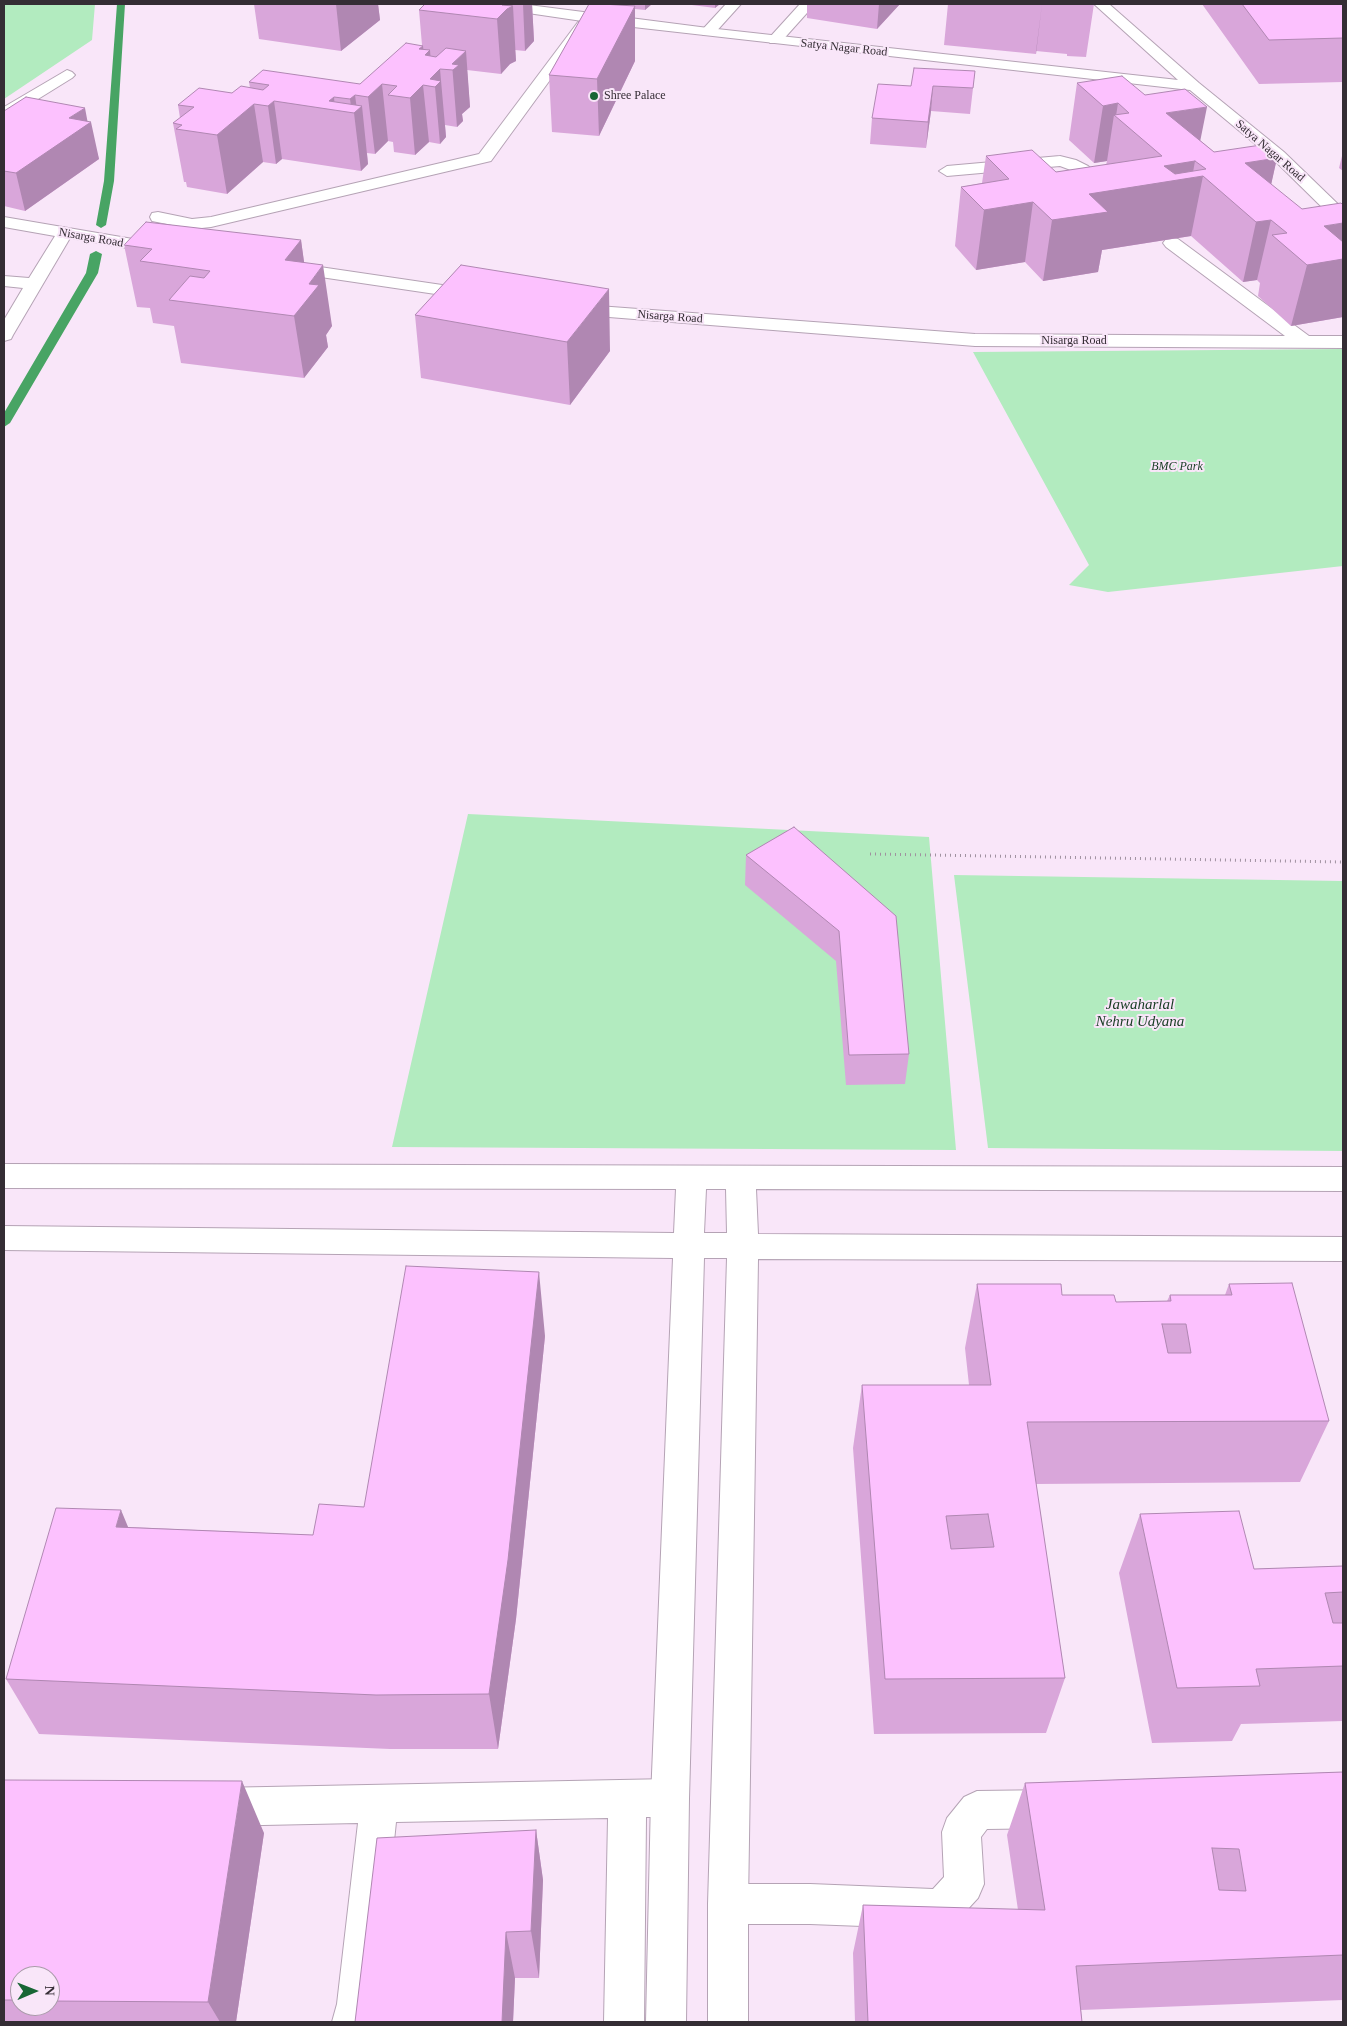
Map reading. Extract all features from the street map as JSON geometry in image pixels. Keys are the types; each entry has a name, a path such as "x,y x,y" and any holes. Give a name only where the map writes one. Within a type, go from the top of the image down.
{"street":[{"name":"Satya Nagar Road","path":"498,4 589,18 775,40 1194,86"},
{"path":"708,32 734,4"},
{"path":"775,40 808,4"},
{"name":"Satya Nagar Road","path":"1101,4 1194,86 1278,155 1343,218"},
{"path":"158,217 192,224 212,222 485,158 589,18"},
{"path":"4,114 67,74"},
{"path":"947,171 1039,162 1070,163 1082,169 1124,204"},
{"name":"Nisarga Road","path":"4,222 176,251"},
{"path":"4,335 65,233"},
{"path":"1172,243 1305,342"},
{"path":"274,266 489,297"},
{"path":"4,281 34,284"},
{"name":"Nisarga Road","path":"558,307 587,311 976,340 1343,342"},
{"path":"4,1176 1343,1180"},
{"path":"666,2022 670,1798 691,1179"},
{"path":"728,2022 728,1904 743,1246 741,1179"},
{"path":"4,1238 743,1246 1343,1249"},
{"path":"182,1808 670,1798"},
{"path":"624,2022 627,1800"},
{"path":"352,2022 357,2004 379,1805"},
{"path":"728,1904 942,1909 964,1884 961,1832 977,1810 1086,1808"}],"path":[{"path":"870,854 1343,862"}],"green space":[{"path":"4,4 95,4 92,40 4,99"},
{"name":"BMC Park","path":"1343,349 1343,566 1108,592 1069,585 1089,565 973,352"},
{"path":"468,814 929,837 956,1150 392,1147"},
{"name":"Jawaharlal Nehru Udyana","path":"954,875 1343,881 1343,1151 988,1148"}],"building":[{"path":"425,4 504,4 502,5 513,6 497,19 419,10"},
{"path":"589,4 635,6 597,79 549,75"},
{"path":"1242,4 1343,4 1343,38 1269,40"},
{"path":"406,43 423,46 419,49 430,50 425,55 436,57 446,48 466,51 452,64 459,65 453,70 440,69 430,79 441,81 435,87 423,85 410,98 388,95 397,86 382,84 368,97 355,95 350,99 334,97 329,101 362,106 354,113 274,101 268,106 254,104 217,135 176,129 182,125 173,123 194,107 178,105 199,88 232,93 241,86 263,90 269,85 249,82 263,70 360,84"},
{"path":"914,68 975,71 973,88 933,86 928,122 872,118 878,84 911,86"},
{"path":"1122,76 1145,95 1185,89 1207,107 1166,113 1214,152 1261,145 1277,158 1245,163 1302,209 1341,203 1343,205 1343,223 1324,226 1343,242 1343,259 1307,265 1272,235 1287,233 1271,220 1256,222 1203,176 1089,194 1108,212 1052,220 1033,202 984,210 961,187 1009,179 986,156 1032,150 1056,172 1162,156 1114,115 1129,113 1118,103 1103,106 1077,83","holes":["1195,161 1206,169 1175,174 1164,166"]},
{"path":"26,97 85,108 69,118 91,122 16,173 4,171 4,111"},
{"path":"146,222 301,240 285,260 323,265 309,284 319,285 294,316 169,300 190,276 204,278 210,271 140,261 152,249 124,245"},
{"path":"461,265 609,289 567,342 415,315"},
{"path":"794,827 896,916 909,1054 849,1055 839,931 746,855"},
{"path":"406,1266 539,1272 508,1560 489,1694 376,1695 6,1679 56,1508 121,1510 116,1527 313,1535 319,1504 364,1507"},
{"path":"1292,1283 1329,1421 1027,1422 1065,1678 885,1679 862,1385 991,1385 977,1284 1061,1284 1062,1295 1114,1295 1116,1302 1171,1301 1170,1295 1232,1295 1229,1284","holes":["1162,1324 1186,1324 1191,1353 1168,1353","988,1514 994,1547 951,1549 946,1516"]},
{"path":"1239,1511 1254,1569 1343,1566 1343,1592 1325,1593 1333,1623 1343,1623 1343,1666 1256,1669 1260,1686 1177,1688 1140,1514"},
{"path":"1343,1772 1343,1955 1076,1966 1082,2022 868,2022 863,1905 1045,1910 1025,1783","holes":["1212,1848 1239,1849 1246,1891 1219,1890"]},
{"path":"4,1780 242,1781 208,2002 60,2001 60,1966 10,1966 10,2000 4,2000"},
{"path":"536,1830 531,1931 506,1932 502,2022 355,2022 377,1838"}],"waterway":[{"path":"101,225 109,181 121,4"},
{"path":"4,423 92,273 96,254"}],"place":[{"name":"Shree Palace","path":"594,96"}]}
